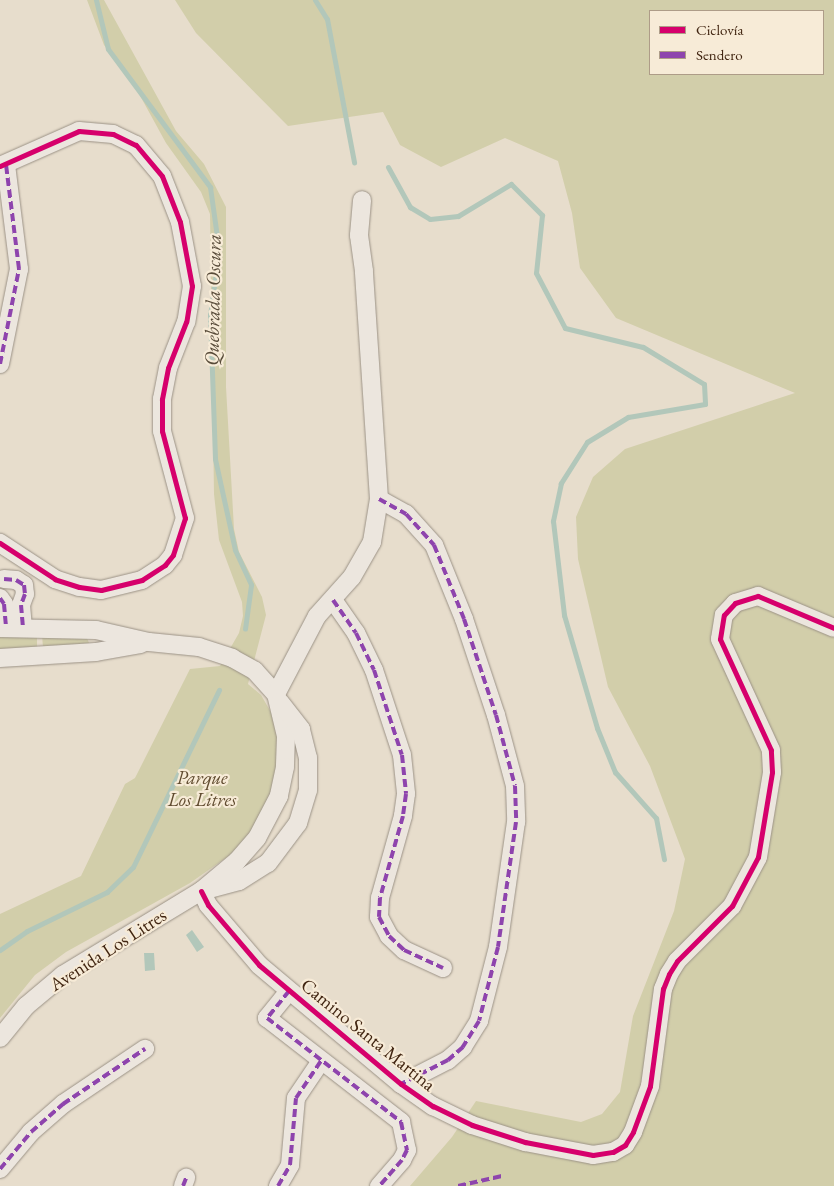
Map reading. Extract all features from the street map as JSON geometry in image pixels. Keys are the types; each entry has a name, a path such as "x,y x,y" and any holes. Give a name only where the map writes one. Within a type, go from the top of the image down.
{"street":[{"path":"0,364 20,269 3,166 79,131 113,134 136,145 162,176 180,222 192,286 186,322 168,368 162,398 164,439 185,518 173,555 160,570 142,580 101,590 78,587 55,579 0,542"},
{"path":"278,698 318,616 352,577 372,542 379,499 364,271 359,235 362,200"},
{"path":"379,499 406,514 434,545 493,706 515,786 516,822 498,947 478,1020 462,1047 448,1060 401,1084"},
{"path":"1,580 16,580 24,586 25,594 10,628"},
{"name":"Camino Santa Martina","path":"201,891 208,905 259,965 401,1084 433,1106 472,1125 525,1142 593,1155 613,1152 625,1145 650,1086 663,989 669,974 677,961 732,906 758,857 772,772 771,750 720,640 721,623 735,603 758,596 834,628"},
{"path":"0,598 4,604 10,628"},
{"path":"333,600 356,633 374,670 402,755 406,794 404,816 380,898 379,917 388,936 404,950 443,968"},
{"name":"Avenida Los Litres","path":"10,628 96,630 149,642 199,647 232,658 255,672 278,698 301,729 308,758 308,790 298,823 280,851 254,873 239,881 201,891"},
{"path":"96,630 100,640 96,652"},
{"name":"Avenida Los Litres","path":"0,658 96,652 149,642"},
{"name":"Avenida Los Litres","path":"0,1038 26,1006 63,975 201,891 248,850 273,810 285,767 286,736 278,698"},
{"path":"288,991 267,1018 401,1122 407,1150 402,1160 379,1186"},
{"path":"0,1169 31,1132 63,1104 96,1079 145,1049"},
{"path":"278,1186 290,1165 296,1098 321,1061"}],"green space":[{"name":"Parque Los Litres","path":"87,0 104,0 176,131 204,164 226,207 226,387 234,529 239,552 262,597 266,615 248,684 261,695 272,714 280,750 273,786 262,811 249,835 230,855 190,883 66,952 35,975 0,1018 0,914 81,876 125,784 135,778 190,669 220,666 239,633 243,616 242,602 219,540 214,494 210,214 201,192 166,143 132,81 104,45"},
{"path":"175,0 834,0 834,1186 410,1186 452,1137 476,1101 581,1122 602,1114 620,1092 633,1016 674,911 685,859 650,766 608,687 578,559 576,517 593,477 625,449 795,393 616,318 580,268 572,213 558,161 505,138 441,167 400,145 383,112 288,126 196,33"},
{"path":"37,634 37,648 0,651 0,637"},
{"path":"42,634 87,638 89,643 43,648"}],"shaded area":[{"path":"192,930 204,947 197,952 186,935"},
{"path":"144,953 154,953 155,970 145,971"}],"waterway":[{"name":"Quebrada Oscura","path":"96,0 108,49 210,187 219,251 210,315 215,459 235,550 251,585 245,629"},
{"path":"315,0 327,19 354,162"},
{"path":"388,167 410,207 430,219 458,216 511,184 542,215 536,273 565,328 643,347 704,384 705,404 628,417 587,442 561,483 553,521 564,615 597,728 615,772 656,818 664,859"},
{"name":"Quebrada Oscura","path":"0,950 27,931 107,892 133,867 219,690"}],"marked path":[{"path":"0,364 19,269 6,165"},
{"path":"379,499 406,514 434,545 464,619 496,715 515,786 516,822 498,947 479,1021 463,1047 448,1060 401,1084"},
{"path":"4,579 16,580 24,585 25,594 21,605 23,626"},
{"path":"0,598 4,604 6,628"},
{"path":"333,600 356,633 374,670 402,755 406,794 403,816 380,898 379,917 389,936 404,950 443,968"},
{"path":"289,991 267,1018 401,1122 407,1150 402,1160 379,1186"},
{"path":"0,1169 31,1132 63,1104 145,1049"},
{"path":"278,1186 290,1165 296,1098 321,1061"},
{"path":"458,1186 502,1176"},
{"path":"183,1186 186,1178"}],"cycle path":[{"path":"0,166 79,131 113,134 136,145 162,176 180,222 192,286 186,322 168,368 162,399 162,431 185,518 173,555 165,565 142,580 101,590 79,587 55,579 0,543"},
{"path":"201,891 208,905 259,965 401,1084 433,1106 472,1125 525,1142 593,1155 613,1152 625,1145 633,1132 650,1086 663,989 669,974 677,961 732,906 758,857 772,772 771,750 720,639 724,615 735,603 758,596 834,628"}]}
